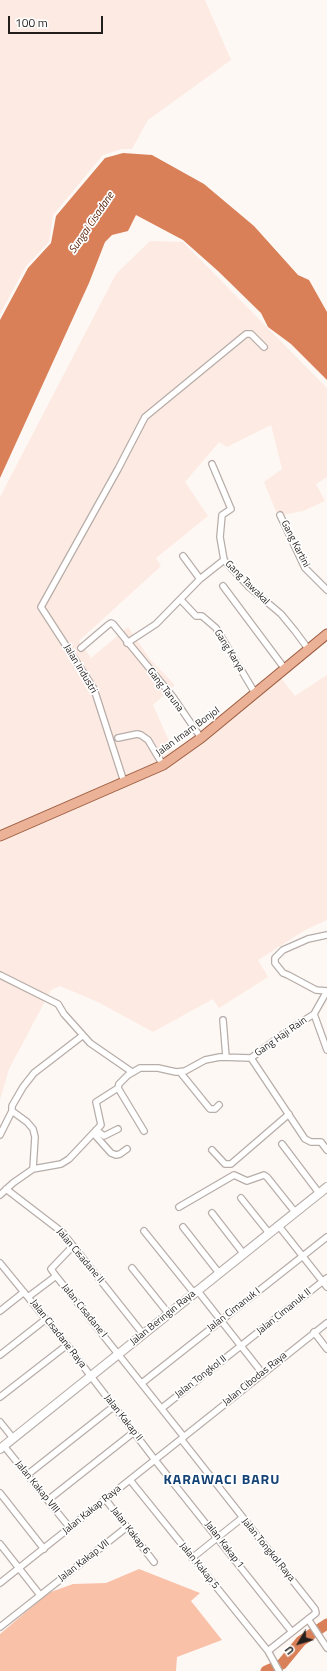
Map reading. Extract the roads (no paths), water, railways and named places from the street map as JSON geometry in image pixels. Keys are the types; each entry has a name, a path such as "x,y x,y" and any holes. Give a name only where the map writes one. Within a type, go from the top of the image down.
{"main road":[{"name":"Jalan Imam Bonjol","path":"0,836 163,765 202,738 327,634"}],"street":[{"name":"Jalan Industri","path":"124,782 94,689 41,607 118,469 145,417 246,334 251,334 264,347"},
{"name":"Gang Tawakal","path":"212,464 231,509 222,516 220,537 224,560 249,587 281,614 309,650"},
{"name":"Gang Kartini","path":"280,515 305,568 327,590"},
{"path":"183,556 200,579"},
{"path":"127,643 147,631 181,600 200,579 224,560"},
{"path":"223,586 285,669"},
{"name":"Gang Karya","path":"181,600 196,616 202,616 216,628 255,693"},
{"name":"Gang Taruna","path":"81,648 111,623 173,697 202,738"},
{"path":"118,738 137,734 141,735 152,746 163,765"},
{"path":"327,934 308,939 288,948 279,953 275,958 275,962 283,973 316,990 327,991 314,1014 327,1050"},
{"path":"0,975 58,1004 82,1036 132,1072"},
{"name":"Gang Haji Rain","path":"180,1072 185,1071 205,1060 226,1057 251,1058 314,1014"},
{"path":"223,1020 226,1057"},
{"path":"0,1135 12,1111 12,1106 29,1078 82,1036"},
{"path":"251,1058 305,1139 311,1142 321,1142 327,1150"},
{"path":"0,1195 33,1169 63,1164 95,1132 102,1122 96,1106 98,1099 118,1088 119,1084 132,1072 140,1068 180,1072 210,1108 215,1109 219,1106"},
{"path":"118,1088 144,1131"},
{"path":"12,1111 27,1122 33,1129 35,1138 33,1169"},
{"path":"212,1150 225,1164 232,1164 288,1114"},
{"path":"95,1132 104,1136 118,1129"},
{"path":"95,1132 111,1153 116,1155 120,1154 126,1149"},
{"path":"282,1144 319,1194"},
{"path":"179,1207 234,1176 247,1181 264,1175 295,1212"},
{"name":"Jalan Beringin Raya","path":"2,1447 195,1291 327,1188"},
{"name":"Jalan Cisadane II","path":"6,1189 58,1228 143,1334"},
{"path":"241,1198 269,1233"},
{"path":"212,1213 243,1253"},
{"path":"278,1225 325,1280 327,1287"},
{"path":"183,1227 219,1273"},
{"path":"144,1231 221,1321 263,1374"},
{"name":"Jalan Cimanuk I","path":"142,1383 327,1237"},
{"path":"56,1276 51,1269 73,1246"},
{"name":"Jalan Cisadane Raya","path":"0,1262 91,1376"},
{"path":"132,1268 168,1313"},
{"name":"Jalan Cisadane I","path":"0,1311 56,1276 118,1354"},
{"name":"Jalan Cimanuk II","path":"241,1346 325,1280"},
{"path":"0,1355 46,1319"},
{"name":"Jalan Cibodas Raya","path":"183,1438 327,1323"},
{"path":"314,1332 327,1349"},
{"path":"0,1397 67,1345"},
{"name":"Jalan Tongkol II","path":"162,1408 241,1346"},
{"name":"Jalan Tongkol Raya","path":"118,1354 162,1408 242,1518 315,1609 316,1613 308,1619"},
{"name":"Jalan Kakap II","path":"91,1376 155,1460"},
{"path":"27,1475 113,1406"},
{"path":"0,1422 13,1438"},
{"path":"48,1500 134,1432"},
{"name":"Jalan Kakap Raya","path":"0,1584 183,1438"},
{"name":"Jalan Kakap VIII","path":"2,1447 70,1528"},
{"name":"Jalan Kakap 1","path":"155,1460 218,1537 292,1632"},
{"name":"Jalan Kakap 5","path":"130,1480 268,1651 279,1671"},
{"path":"0,1493 44,1549"},
{"name":"Jalan Kakap 6","path":"106,1500 154,1562"},
{"path":"192,1558 242,1518"},
{"name":"Jalan Kakap VII","path":"0,1627 127,1528"},
{"path":"0,1544 40,1595"},
{"path":"268,1651 308,1619 325,1643"}],"water":[{"name":"Sungai Cisadane","path":"123,153 152,155 204,184 254,226 298,275 309,280 327,312 327,380 291,344 268,327 261,313 218,271 183,240 136,215 128,231 112,235 105,242 89,283 0,478 0,320 28,268 51,243 56,216 105,158"}],"waterway":[{"path":"266,1671 282,1664 301,1641 327,1624"}],"district":[{"name":"KARAWACI BARU","path":"222,1481"}]}
